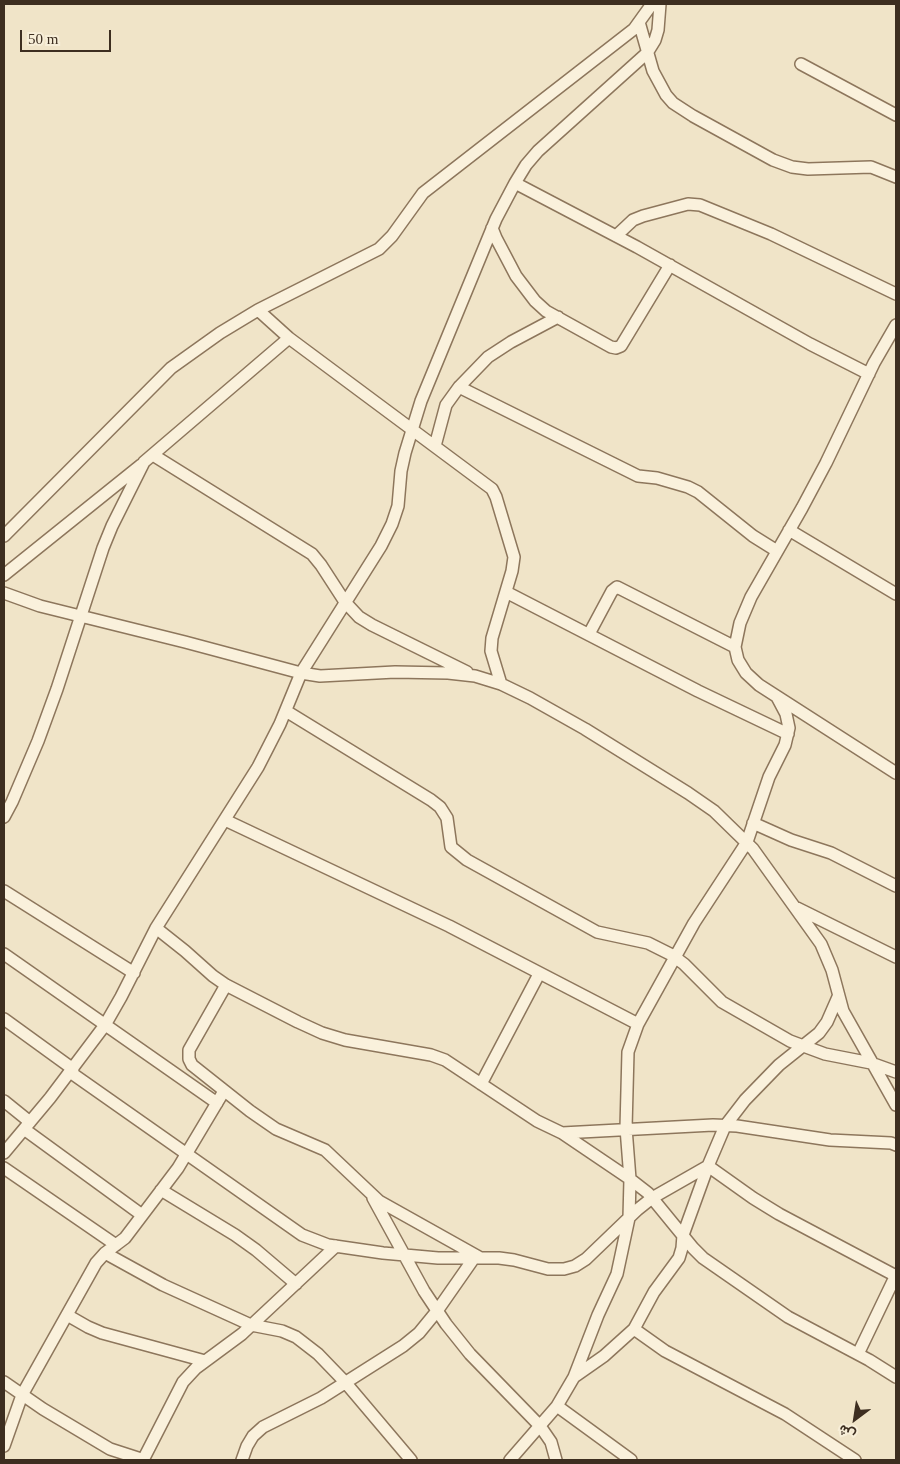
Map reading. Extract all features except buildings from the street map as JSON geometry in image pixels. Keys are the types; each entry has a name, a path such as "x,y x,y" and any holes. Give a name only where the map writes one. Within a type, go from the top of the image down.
{"street":[{"path":"4,536 172,368 220,333 258,310 379,249 392,236 422,193 634,29 652,4"},
{"path":"4,1153 71,1070 104,1025 134,974 156,928 258,768 286,711 301,673 381,546 392,524 398,506 401,471 412,430 428,384 492,228 515,183 526,165 538,151 647,53 655,40 658,30 660,4"},
{"path":"638,22 653,71 666,95 673,103 773,160 792,167 808,169 871,167 896,177"},
{"path":"801,64 896,115"},
{"path":"515,183 670,265 810,344 869,374"},
{"path":"616,236 633,220 643,216 688,204 700,205 771,234 896,294"},
{"path":"492,228 516,276 546,311 611,347 621,346 670,265"},
{"path":"258,310 289,338 492,490 496,497 514,556 512,571 492,638 492,658 501,684"},
{"path":"435,446 446,405 459,387 488,358 511,342 558,317"},
{"path":"896,325 869,374 826,463 751,597 740,623 735,647 738,660 746,673 759,685 896,773"},
{"path":"4,576 149,458 289,338"},
{"path":"459,387 638,476 657,478 688,487 698,492 748,532 777,551"},
{"path":"149,458 312,554 345,602 359,617 475,676 501,684 530,698 585,729 688,793 714,812 747,842 824,950 832,970 843,1011 896,1105"},
{"path":"4,817 38,741 82,616 103,548 112,526 149,458"},
{"path":"789,530 896,594"},
{"path":"589,634 612,590 617,587 735,647"},
{"path":"506,592 698,691 788,734"},
{"path":"4,593 40,606 301,673 320,676 395,672 448,673 475,676"},
{"path":"510,1460 557,1406 574,1378 598,1316 617,1274 629,1218 630,1179 626,1128 628,1052 638,1024 694,923 747,842 769,777 785,745 788,734 789,728 786,714 777,697"},
{"path":"286,711 440,807 447,818 451,847 468,860 597,932 648,943 675,957 722,1002 790,1042 824,1054 871,1063 896,1072"},
{"path":"225,820 449,926 638,1024"},
{"path":"754,823 791,840 831,853 896,886"},
{"path":"4,891 134,974"},
{"path":"794,906 896,957"},
{"path":"156,928 226,985 322,1033 345,1040 445,1060 537,1121 562,1133 630,1179 652,1198 703,1258 764,1301 788,1317 858,1354 896,1377"},
{"path":"4,954 217,1102"},
{"path":"481,1084 539,974"},
{"path":"226,985 189,1050 189,1059 192,1065 276,1129 325,1150 379,1201 477,1258"},
{"path":"574,1378 604,1356 634,1329 654,1292 679,1258 683,1235 725,1126 745,1100 779,1065 819,1033 838,998"},
{"path":"4,1019 186,1154 302,1235 336,1246 438,1258 514,1260 548,1269 564,1269 575,1266 586,1259 652,1198 708,1166"},
{"path":"4,1446 22,1395 96,1263 104,1254 125,1238 178,1168 224,1091"},
{"path":"4,1101 27,1126 142,1215"},
{"path":"562,1133 626,1128 725,1126 830,1140 891,1143 896,1145"},
{"path":"708,1166 779,1214 896,1275 858,1354"},
{"path":"4,1168 116,1245"},
{"path":"161,1190 235,1235 296,1284"},
{"path":"371,1195 437,1311 470,1354 540,1426 551,1442 556,1460"},
{"path":"4,1382 43,1409 110,1450 144,1460 183,1382 251,1325 336,1246"},
{"path":"104,1254 163,1285 251,1325 282,1331 296,1337 318,1354 345,1382 411,1460"},
{"path":"242,1460 253,1436 263,1427 321,1398 403,1346 419,1333 477,1258"},
{"path":"67,1315 102,1333 205,1362"},
{"path":"634,1329 664,1351 785,1414 855,1460"},
{"path":"557,1406 631,1460"}]}
